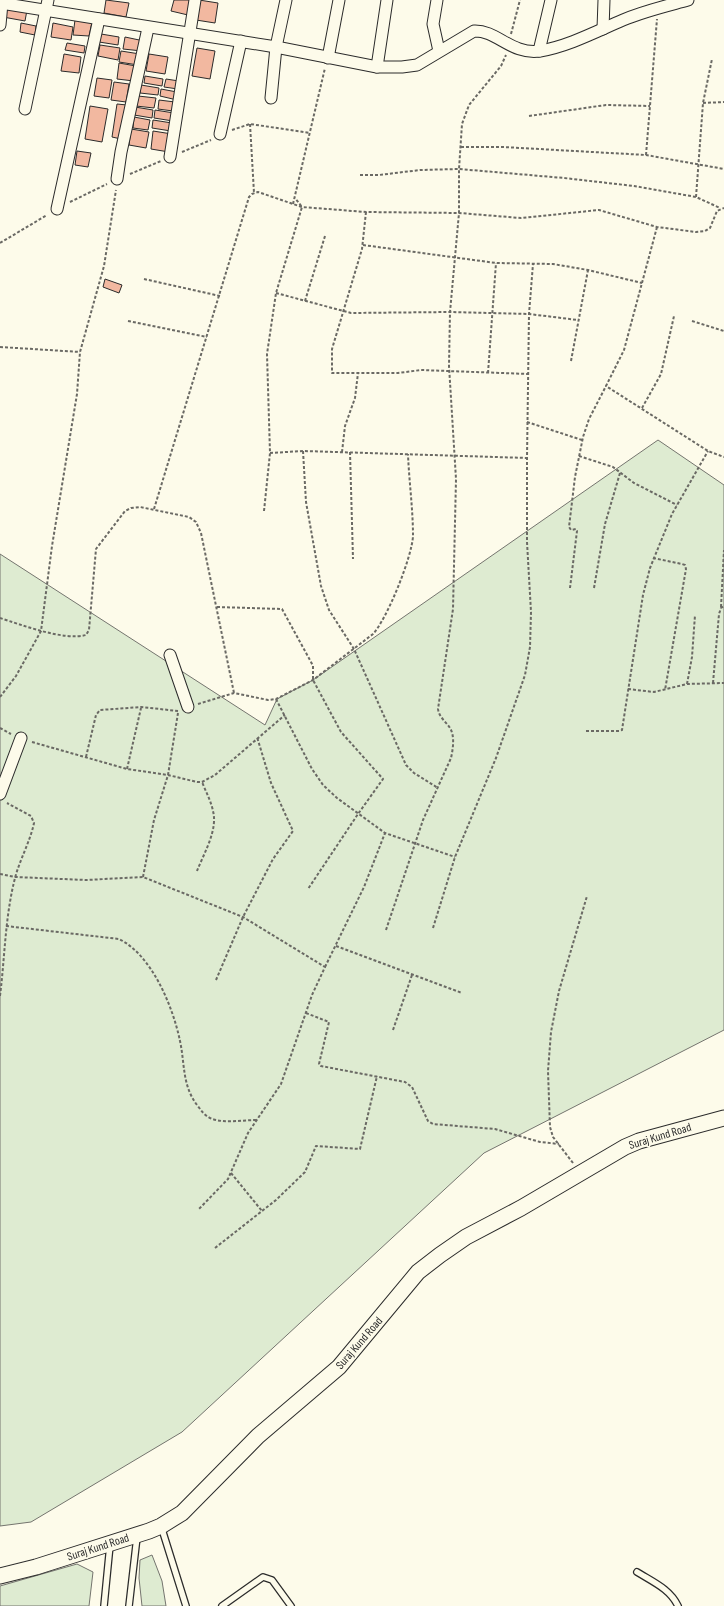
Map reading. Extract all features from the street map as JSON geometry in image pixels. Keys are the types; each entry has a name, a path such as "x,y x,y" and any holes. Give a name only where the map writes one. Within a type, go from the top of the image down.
{"street":[{"path":"170,157 188,34 195,0"},
{"path":"271,98 276,47 286,0"},
{"path":"328,58 339,0"},
{"path":"378,67 387,0"},
{"path":"437,0 433,24 439,51"},
{"path":"539,51 551,0"},
{"path":"603,29 604,0"},
{"path":"0,25 1,3 47,5 99,19 148,28 241,41 378,67 402,67 417,65 474,31 481,30 508,45 522,50 539,51 575,40 625,19 688,0"},
{"path":"26,109 47,5"},
{"path":"57,209 99,19"},
{"path":"117,179 120,152 148,28"},
{"path":"220,134 241,41"},
{"path":"170,655 184,709"},
{"path":"3,798 20,738"},
{"name":"Suraj Kund Road","path":"0,1576 36,1567 137,1535 161,1526 182,1513 258,1436 339,1367 418,1272 440,1255 466,1237 522,1208 581,1172 639,1141 724,1118"}],"lane":[{"path":"161,1526 186,1606"},
{"path":"129,1606 137,1535"},
{"path":"104,1606 111,1543"},
{"path":"638,1572 667,1591 674,1598 678,1606"},
{"path":"222,1606 263,1577 272,1580 291,1606"}],"path":[{"path":"386,930 425,814 453,752 453,735 439,714 438,709 453,609 456,520 450,371 450,312 459,214 459,169 464,114 469,105 501,66 506,55 520,0"},
{"path":"646,155 658,8"},
{"path":"293,204 328,58"},
{"path":"696,197 703,103 712,59"},
{"path":"703,103 724,102"},
{"path":"528,116 606,105 650,106"},
{"path":"0,243 57,209 117,179 216,138 220,134 250,124 310,133"},
{"path":"250,124 254,193"},
{"path":"461,147 503,146 646,155 698,166 724,169"},
{"path":"360,175 379,175 420,170 459,169 634,186 696,197 720,208 724,208"},
{"path":"0,697 16,676 41,631 51,554 77,394 80,352 104,266 117,179"},
{"path":"254,193 302,206 366,212 459,214 522,218 599,210 657,227 696,232 705,231 710,228 717,211 720,208"},
{"path":"154,509 249,197 254,193"},
{"path":"295,198 302,206"},
{"path":"264,511 270,453 267,354 276,293 302,206"},
{"path":"366,212 363,245 332,349 331,371 334,374 450,371 528,374"},
{"path":"570,588 577,531 576,529 571,530 569,527 582,440 588,419 624,350 657,227"},
{"path":"305,301 324,236"},
{"path":"363,245 496,263 533,264 588,270 642,283"},
{"path":"488,373 491,313 496,263"},
{"path":"433,928 455,857 496,758 525,675 531,612 527,542 527,422 529,314 533,264"},
{"path":"571,361 588,270"},
{"path":"144,279 220,296"},
{"path":"276,293 342,312 363,314 450,312 529,314 578,320"},
{"path":"642,409 661,374 674,316"},
{"path":"128,321 207,337"},
{"path":"692,321 724,331"},
{"path":"0,347 80,352"},
{"path":"342,452 345,426 355,398 358,373"},
{"path":"606,386 708,451 724,457"},
{"path":"527,422 582,440"},
{"path":"270,453 303,451 527,458"},
{"path":"303,451 306,502 321,586 329,610 354,649 406,765 414,773 438,788"},
{"path":"586,731 622,730 643,595 653,558 677,504 708,451"},
{"path":"350,452 353,559"},
{"path":"86,757 98,712 104,709 141,707 184,709 234,693 268,700 276,699 312,680 373,634 380,626 410,551 413,536 408,454"},
{"path":"579,456 613,468 634,483 677,504"},
{"path":"594,588 604,524 620,473"},
{"path":"0,618 41,631 74,636 88,633 96,549 125,510 140,507 189,517 199,526 234,693"},
{"path":"713,683 723,607 724,550"},
{"path":"653,558 685,565 686,570 665,690"},
{"path":"217,607 282,609 313,666 312,680 341,732 383,779 308,889"},
{"path":"687,684 692,657 695,615"},
{"path":"628,689 654,692 687,684 724,683"},
{"path":"276,699 312,769 323,786 384,833 455,857"},
{"path":"127,769 141,707"},
{"path":"143,878 154,820 168,775 184,709"},
{"path":"0,728 20,738 127,769 202,782 215,775 285,714"},
{"path":"216,980 243,917 273,859 293,831 271,783 257,737"},
{"path":"197,871 213,830 214,820 214,811 202,782"},
{"path":"0,996 6,926 15,877 34,823 31,816 3,798"},
{"path":"198,1210 228,1179 239,1151 256,1120 282,1080 312,995 364,888 384,833"},
{"path":"0,874 15,877 86,880 143,878 243,917 325,967"},
{"path":"581,1172 553,1137 550,1127 548,1070 551,1032 560,991 587,896"},
{"path":"6,926 119,939 128,943 155,974 164,993 178,1034 184,1079 193,1100 202,1112 212,1119 256,1120"},
{"path":"336,946 462,993"},
{"path":"393,1030 412,975"},
{"path":"306,1013 329,1022 319,1064 321,1066 406,1082 412,1088 424,1117 434,1124 495,1129 540,1142 559,1144"},
{"path":"215,1248 262,1211 305,1172 316,1146 360,1149 377,1076"},
{"path":"231,1173 262,1211"}],"green space":[{"path":"658,440 724,485 724,1030 484,1153 182,1432 31,1522 0,1526 0,554 265,725 277,699 313,680"},
{"path":"152,1555 162,1581 166,1606 142,1606 139,1578 140,1560"},
{"path":"77,1564 93,1572 89,1606 0,1606 0,1586"}],"building":[{"path":"106,0 129,3 126,17 104,13"},
{"path":"174,0 191,0 188,15 171,11"},
{"path":"199,0 218,3 215,23 196,20"},
{"path":"5,6 27,10 25,21 3,17"},
{"path":"75,20 92,22 89,36 73,35"},
{"path":"21,23 36,26 35,35 20,32"},
{"path":"53,23 73,27 71,40 51,37"},
{"path":"101,34 119,37 118,45 99,42"},
{"path":"125,37 144,41 142,51 123,49"},
{"path":"67,43 85,46 84,53 65,50"},
{"path":"100,45 120,48 118,60 98,56"},
{"path":"197,48 215,51 210,79 192,76"},
{"path":"121,51 140,54 138,65 119,62"},
{"path":"64,54 81,57 79,73 61,71"},
{"path":"149,54 168,57 165,74 146,71"},
{"path":"119,63 136,66 134,81 117,79"},
{"path":"145,76 163,79 162,86 144,83"},
{"path":"97,78 112,80 109,98 94,96"},
{"path":"166,79 179,81 178,89 164,87"},
{"path":"114,82 129,84 126,102 111,100"},
{"path":"141,85 159,88 158,95 140,93"},
{"path":"161,89 177,92 177,100 160,96"},
{"path":"138,96 156,98 154,108 136,106"},
{"path":"159,100 175,102 173,111 158,109"},
{"path":"117,104 127,105 121,139 112,137"},
{"path":"90,106 108,109 102,142 85,139"},
{"path":"135,107 153,110 152,118 134,115"},
{"path":"155,110 174,113 173,121 154,118"},
{"path":"134,117 150,120 148,130 133,128"},
{"path":"153,120 172,123 171,131 152,128"},
{"path":"131,129 149,132 146,148 129,145"},
{"path":"153,131 172,134 169,152 151,149"},
{"path":"77,151 91,153 88,167 75,165"},
{"path":"105,279 122,285 119,293 103,287"}]}
